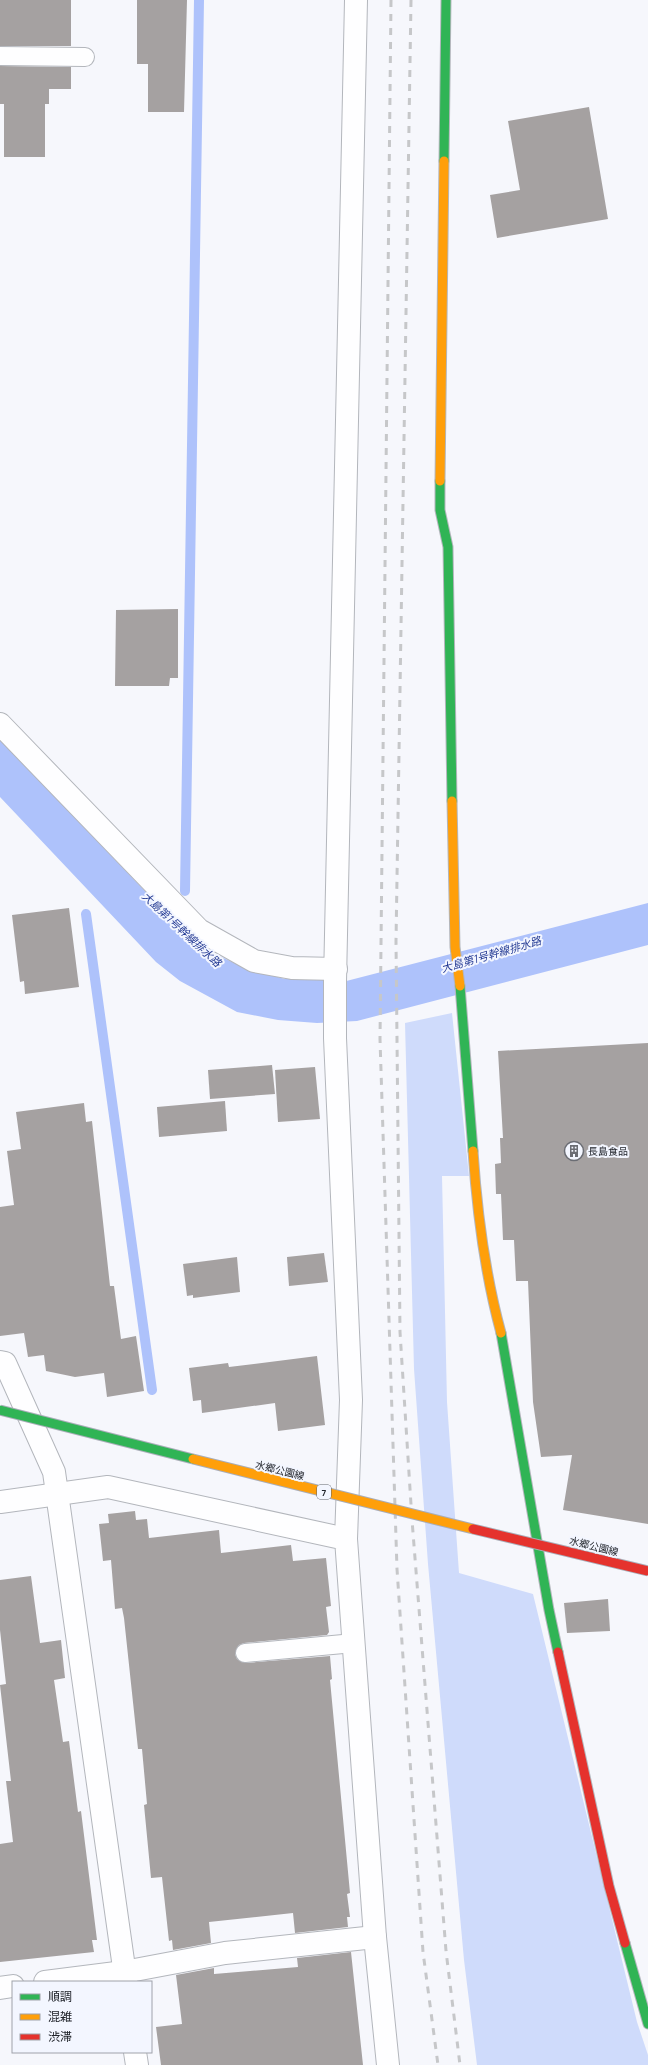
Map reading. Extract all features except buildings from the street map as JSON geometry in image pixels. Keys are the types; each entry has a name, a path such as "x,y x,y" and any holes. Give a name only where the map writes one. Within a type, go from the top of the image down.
{"street":[{"path":"356,0 335,1038 351,1400 346,1539 375,1937 388,2065"},
{"path":"446,0 440,510 448,547 455,947 463,1005 475,1180 492,1300 504,1346 552,1626 609,1886 648,2024"},
{"path":"0,724 199,930 254,961 336,975"},
{"path":"0,1362 5,1363 54,1472 125,1977"},
{"name":"水郷公園線","path":"0,1410 322,1492 648,1571"},
{"path":"0,1502 108,1487 346,1539"},
{"path":"61,1981 125,1977 225,1953 375,1937"},
{"path":"0,1988 12,1986"},
{"path":"135,2053 137,2065"}],"lane":[{"path":"0,56 85,57"},
{"path":"245,1653 354,1643"}],"shaded area":[{"path":"452,1013 469,1176 442,1176 447,1402 459,1573 533,1594 637,2022 648,2055 648,2065 477,2065 464,1960 428,1564 414,1369 405,1023"}],"water":[{"name":"大島第1号幹線排水路","path":"0,740 198,946 245,968 285,979 325,978 327,986 648,903 648,945 357,1021 317,1023 278,1020 237,1012 180,981 156,962 0,797"}],"waterway":[{"path":"185,891 199,0"},
{"path":"86,914 152,1390"}],"railway":[{"path":"391,0 380,1039 397,1569 423,1952 438,2065"},
{"path":"411,0 396,941 400,1332 412,1520 446,1951 460,2065"}],"traffic: fast":[{"path":"444,161 446,0"},
{"path":"440,481 440,510 448,547 452,801"},
{"path":"460,986 473,1151"},
{"path":"501,1333 549,1610 558,1652"},
{"path":"0,1410 193,1459"},
{"path":"625,1943 648,2024"}],"traffic: slow":[{"path":"440,481 444,161"},
{"path":"452,801 455,947 460,986"},
{"path":"473,1151 482,1243 490,1288 501,1333"},
{"path":"193,1459 473,1529"}],"traffic: jam":[{"path":"473,1529 648,1571"},
{"path":"558,1652 609,1886 625,1943"}],"place":[{"name":"長島食品","path":"574,1151"}]}
